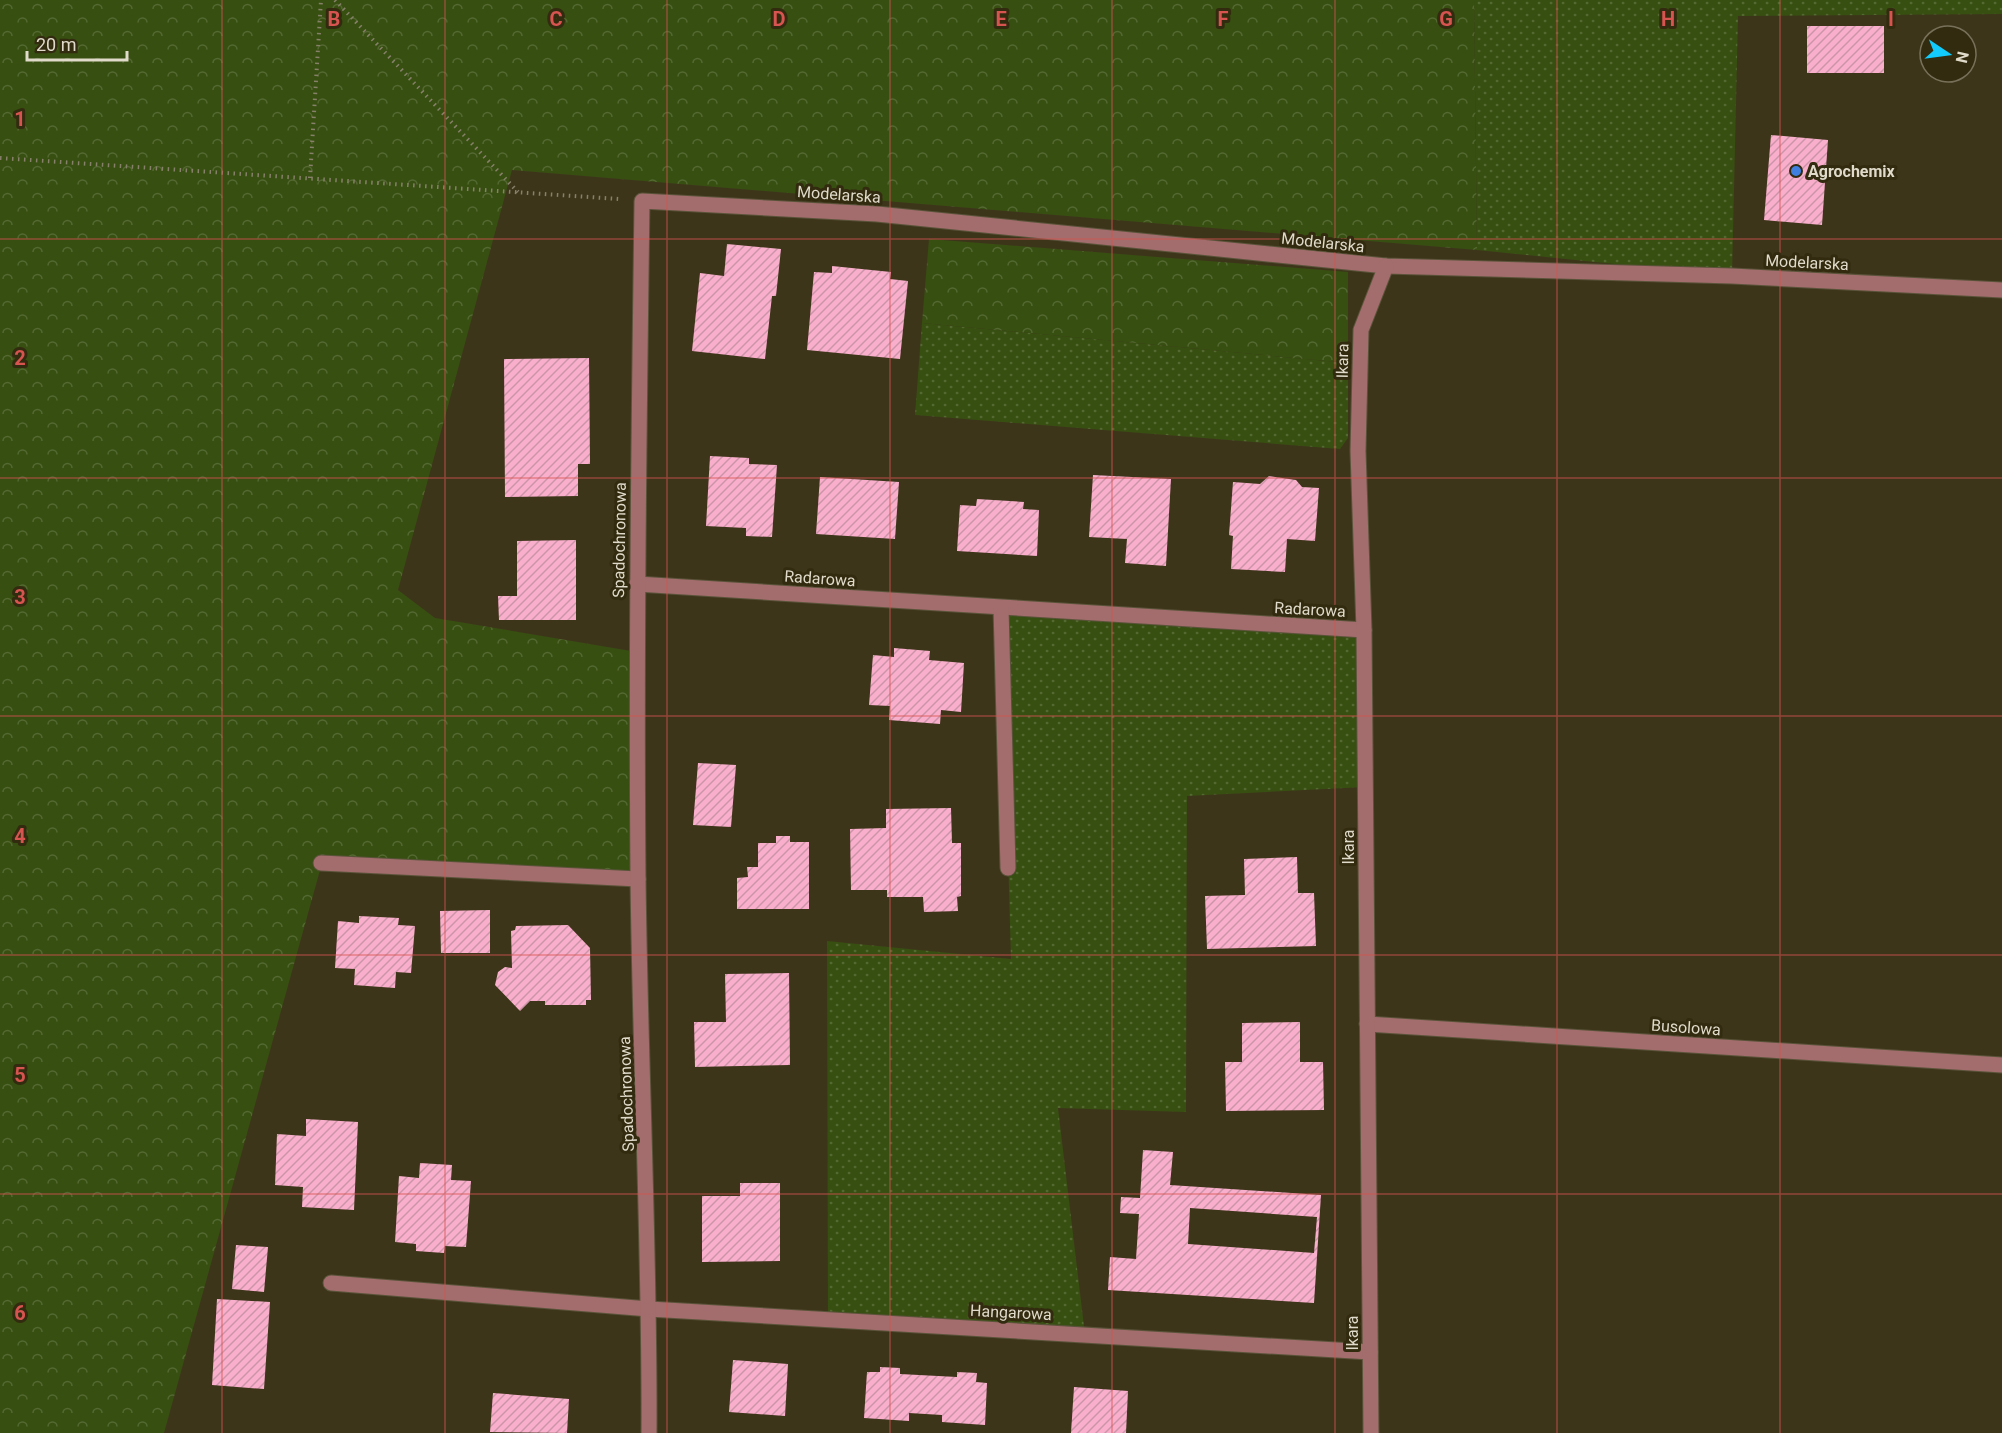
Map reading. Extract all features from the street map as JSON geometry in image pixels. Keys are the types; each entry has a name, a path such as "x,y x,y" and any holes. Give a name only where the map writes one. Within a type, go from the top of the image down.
{"street":[{"name":"Modelarska","path":"642,201 877,214 1386,266 1721,276 2002,290"},
{"name":"Spadochronowa","path":"642,201 636,584 638,879 649,1309 649,1433"},
{"name":"Ikara","path":"1371,1433 1364,630 1358,451 1361,330 1386,266"},
{"name":"Radarowa","path":"636,584 1364,630"},
{"path":"1001,608 1008,868"},
{"path":"321,863 638,879"},
{"name":"Busolowa","path":"1367,1024 2002,1065"},
{"path":"331,1283 649,1309"},
{"name":"Hangarowa","path":"649,1309 1370,1352"}],"path":[{"path":"310,178 321,0"},
{"path":"335,0 518,192"},
{"path":"0,158 642,201"}],"green space":[{"path":"0,0 1474,0 1477,250 512,170 398,590 435,618 637,652 638,879 322,863 164,1433 0,1433"},
{"path":"1474,0 2002,0 2002,14 1738,16 1732,276 1477,250"},
{"path":"929,239 1348,272 1348,363 922,323"},
{"path":"922,323 1348,363 1348,438 1340,449 915,415"},
{"path":"1001,608 1364,630 1365,787 1187,796 1186,1112 1058,1108 1085,1335 828,1320 827,941 1011,959"}],"building":[{"path":"1807,26 1884,26 1884,73 1807,73"},
{"path":"1771,135 1828,140 1822,225 1764,220"},
{"path":"727,244 781,249 776,296 772,296 765,359 692,351 700,273 724,276"},
{"path":"832,266 891,272 890,279 908,281 900,359 807,350 814,272 832,273"},
{"path":"589,358 590,464 578,464 578,496 505,497 504,359"},
{"path":"710,456 749,458 749,464 777,465 772,537 746,536 746,528 706,526"},
{"path":"1093,475 1171,479 1166,566 1125,563 1127,539 1089,537"},
{"path":"1269,476 1296,480 1302,487 1319,488 1315,541 1287,539 1285,572 1231,569 1233,536 1229,535 1233,482 1260,484"},
{"path":"820,477 899,482 895,539 816,534"},
{"path":"977,499 1024,502 1023,509 1039,510 1037,556 957,551 960,505 976,506"},
{"path":"576,540 576,620 499,620 498,596 517,596 517,541"},
{"path":"894,648 930,651 929,660 964,663 961,712 941,710 940,724 889,720 890,706 869,705 873,655 894,657"},
{"path":"698,763 736,765 731,827 693,825"},
{"path":"951,808 952,843 961,843 961,896 957,897 958,911 924,912 923,897 887,897 887,890 851,890 850,829 886,828 886,809"},
{"path":"776,836 790,836 790,842 809,842 809,909 737,909 737,878 748,877 747,867 758,867 758,843 776,843"},
{"path":"1297,857 1298,893 1314,893 1316,946 1207,949 1205,896 1245,895 1244,859"},
{"path":"490,910 490,953 441,953 440,911"},
{"path":"359,916 399,918 398,925 415,926 411,973 396,972 395,988 354,985 355,969 335,968 338,921 359,923"},
{"path":"568,925 590,948 591,1000 586,1000 586,1005 545,1005 545,1001 530,1001 520,1011 495,985 498,972 505,967 512,968 511,931 515,930 516,926"},
{"path":"789,973 790,1065 695,1067 694,1022 726,1022 725,974"},
{"path":"1300,1022 1300,1062 1323,1062 1324,1110 1226,1111 1225,1062 1242,1062 1242,1023"},
{"path":"306,1119 358,1122 354,1210 302,1207 303,1187 275,1185 277,1134 306,1136"},
{"path":"1143,1150 1173,1152 1170,1185 1321,1195 1314,1303 1108,1290 1110,1257 1136,1259 1139,1214 1120,1213 1121,1197 1140,1198","holes":["1190,1208 1317,1217 1314,1253 1188,1244"]},
{"path":"420,1163 452,1165 451,1180 471,1181 466,1247 445,1246 444,1253 416,1251 416,1244 395,1242 399,1176 419,1178"},
{"path":"740,1183 780,1183 780,1261 702,1262 702,1196 740,1196"},
{"path":"236,1245 268,1247 264,1292 232,1289"},
{"path":"217,1299 270,1302 264,1389 212,1385"},
{"path":"733,1360 788,1364 785,1416 729,1412"},
{"path":"880,1367 900,1368 900,1374 957,1377 957,1372 977,1373 976,1382 987,1383 985,1425 942,1422 942,1415 909,1413 909,1421 864,1418 867,1372 880,1372"},
{"path":"1074,1387 1128,1391 1126,1433 1071,1433"},
{"path":"493,1393 569,1399 567,1433 490,1432"}],"place":[{"name":"Agrochemix","path":"1796,171"}]}
